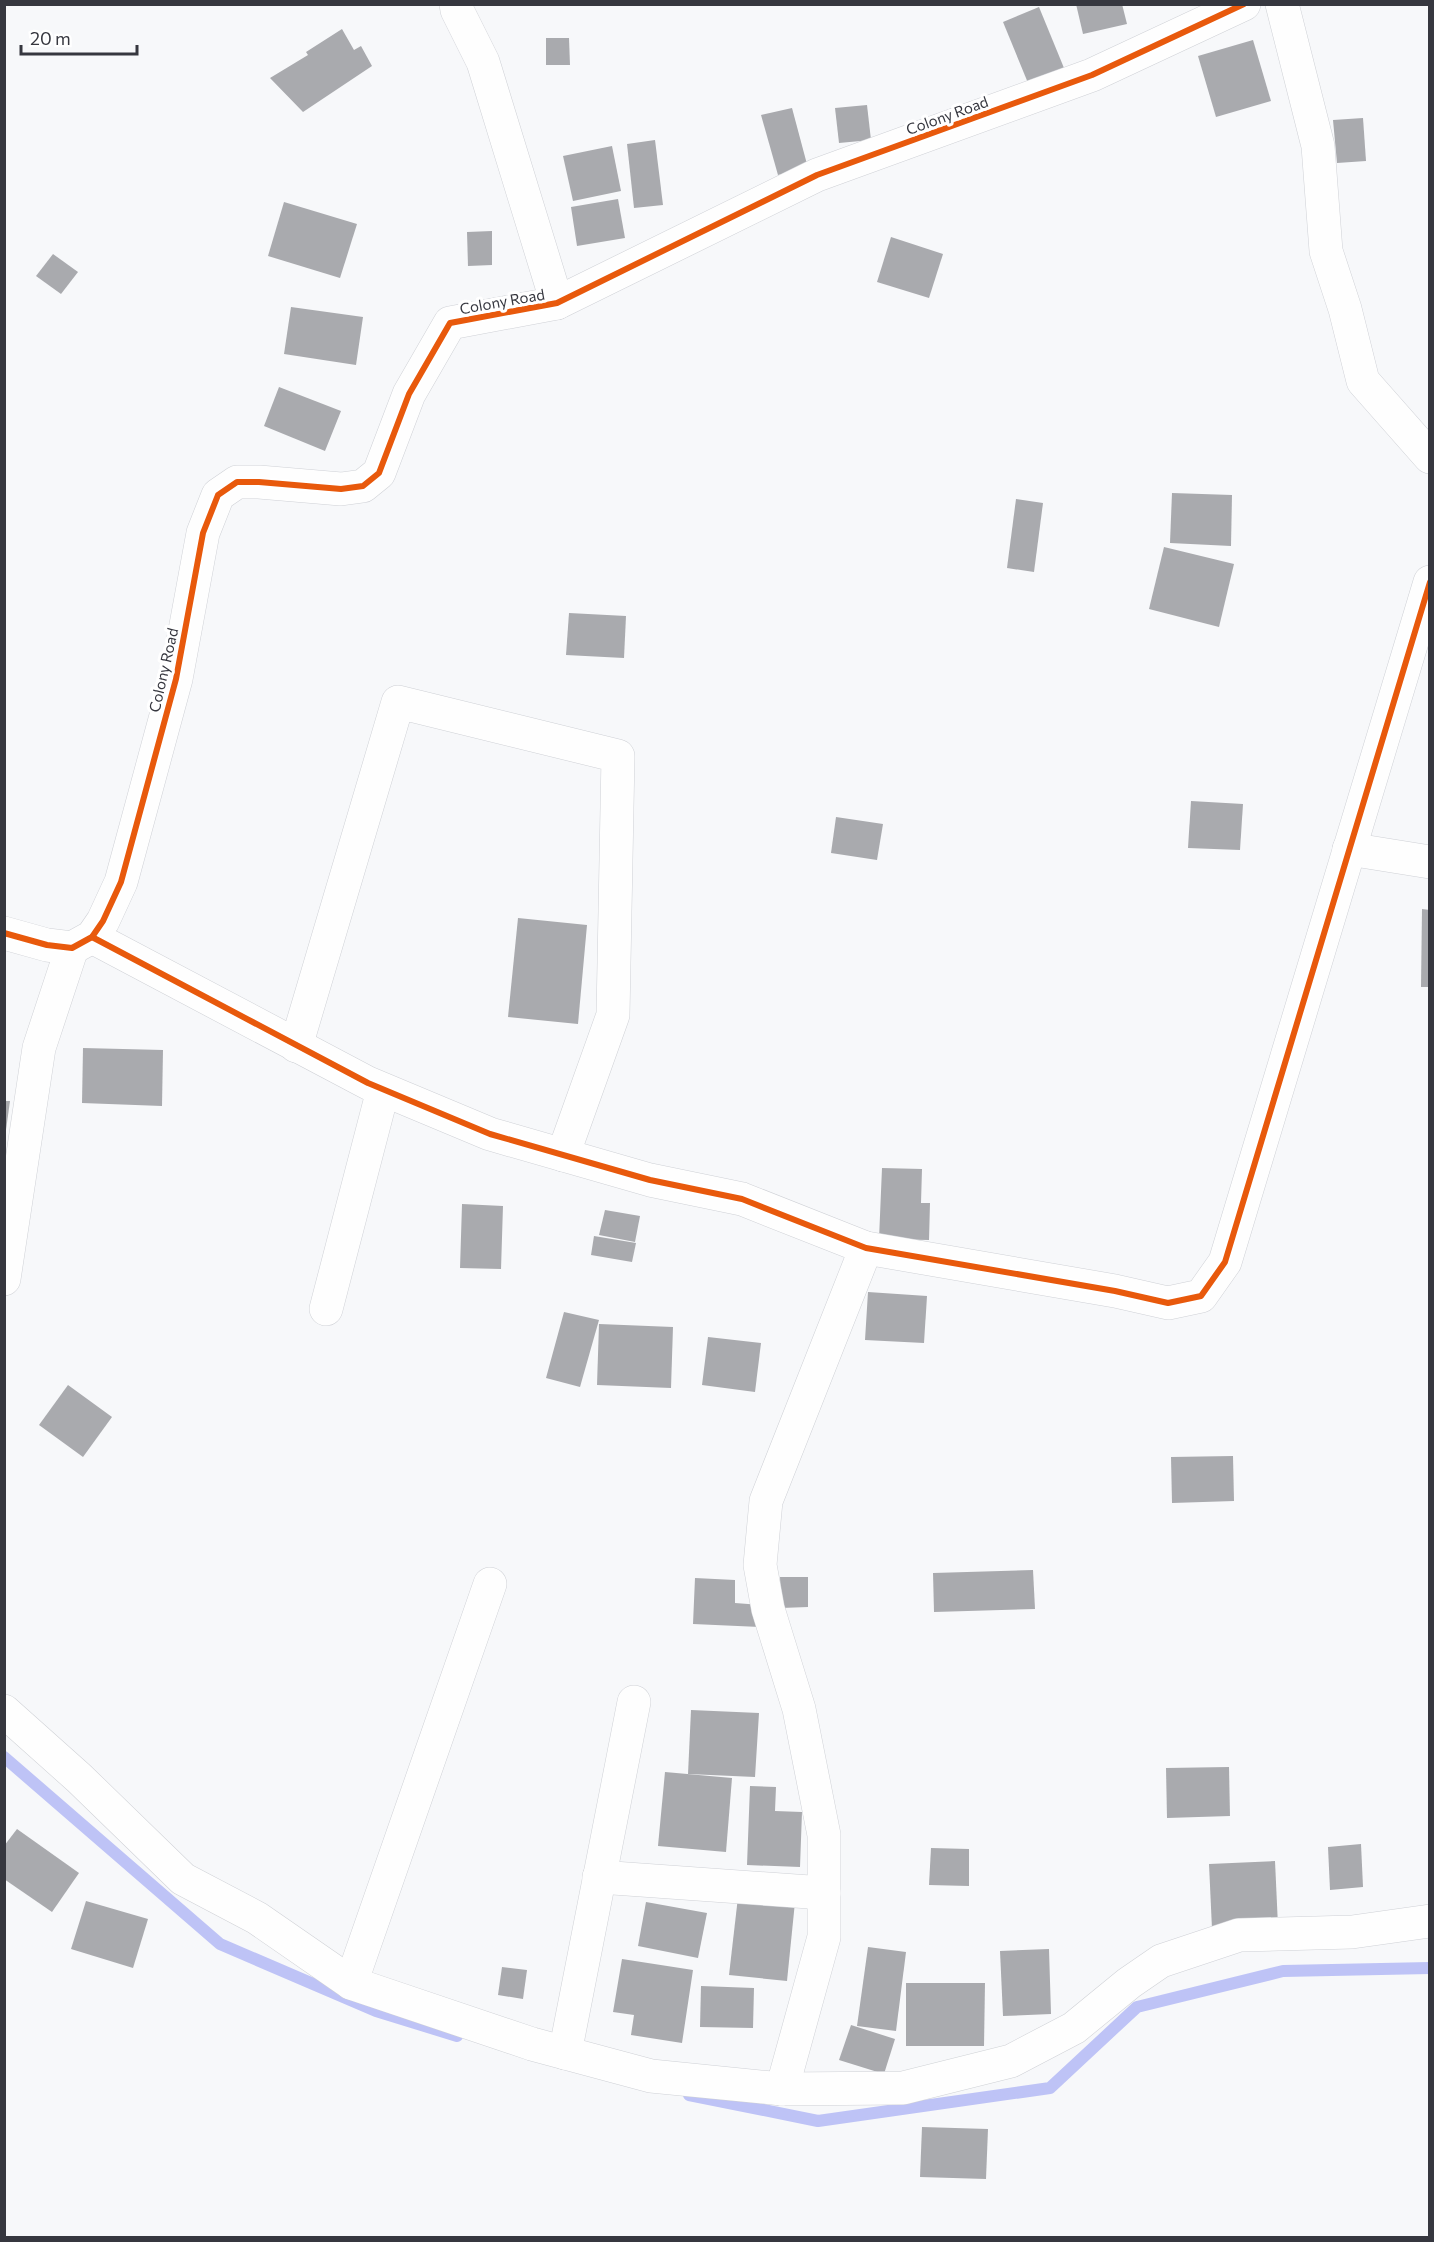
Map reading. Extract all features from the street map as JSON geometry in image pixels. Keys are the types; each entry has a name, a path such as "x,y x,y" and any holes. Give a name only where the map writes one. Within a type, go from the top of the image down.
{"street":[{"path":"456,4 483,62 557,303"},
{"name":"Colony Road","path":"82,943 103,921 121,882 176,679 203,533 218,495 237,482 341,489 363,486 379,473 409,394 450,322 557,303 817,175 1092,75 1244,4"},
{"path":"1282,4 1318,146 1326,251 1345,309 1363,381 1430,457"},
{"path":"4,933 47,945 82,943 383,1090 490,1134 650,1180 742,1199 866,1248 1114,1291 1168,1303 1201,1296 1225,1263 1430,582"},
{"path":"296,1046 398,702 618,756 613,1015 563,1155"},
{"path":"1349,849 1430,862"},
{"path":"4,1280 39,1048 82,943"},
{"path":"326,1309 383,1090"},
{"path":"782,2089 824,1937 824,1835 799,1708 768,1609 760,1564 766,1502 866,1248"},
{"path":"351,1983 490,1584"},
{"path":"565,2053 634,1702"},
{"path":"4,1711 79,1778 183,1879 257,1918 351,1983 532,2044 651,2076 782,2089 903,2088 1011,2061 1074,2028 1129,1983 1161,1961 1239,1935 1352,1932 1430,1921"},
{"path":"599,1877 824,1893"}],"building":[{"path":"1076,4 1122,4 1127,24 1083,34"},
{"path":"1039,7 1064,68 1028,83 1003,22"},
{"path":"342,29 354,50 361,46 372,66 303,112 270,78 308,55 306,52"},
{"path":"546,38 569,38 570,65 546,65"},
{"path":"1253,40 1271,101 1216,117 1198,56"},
{"path":"867,105 871,140 839,143 835,108"},
{"path":"792,108 808,168 778,175 761,115"},
{"path":"1363,118 1366,161 1337,163 1333,120"},
{"path":"655,140 663,205 634,208 627,144"},
{"path":"612,146 621,191 573,201 563,156"},
{"path":"618,199 625,238 577,246 571,207"},
{"path":"284,202 357,224 340,278 268,256"},
{"path":"492,231 492,265 468,266 467,232"},
{"path":"891,237 943,254 929,298 877,282"},
{"path":"53,254 78,272 61,294 36,276"},
{"path":"291,307 363,317 356,365 284,354"},
{"path":"279,387 341,411 325,451 264,426"},
{"path":"1172,493 1232,495 1231,546 1170,543"},
{"path":"1016,499 1043,503 1034,572 1007,568"},
{"path":"1164,547 1234,564 1219,627 1149,609"},
{"path":"569,613 626,616 624,658 566,655"},
{"path":"1191,801 1243,804 1240,850 1188,848"},
{"path":"836,817 883,824 877,860 831,853"},
{"path":"1422,909 1430,910 1430,987 1421,987"},
{"path":"518,918 587,925 578,1024 508,1017"},
{"path":"83,1048 163,1050 162,1106 82,1103"},
{"path":"4,1101 10,1101 6,1130 4,1130"},
{"path":"882,1168 922,1169 921,1203 930,1203 929,1240 879,1239"},
{"path":"462,1204 503,1206 501,1269 460,1268"},
{"path":"605,1210 640,1216 635,1242 599,1235"},
{"path":"594,1236 636,1243 632,1262 591,1255"},
{"path":"868,1292 927,1296 924,1343 865,1340"},
{"path":"564,1312 599,1320 580,1387 546,1378"},
{"path":"599,1324 673,1327 671,1388 597,1385"},
{"path":"708,1337 761,1343 755,1392 702,1385"},
{"path":"68,1385 112,1417 83,1457 39,1425"},
{"path":"1233,1456 1234,1501 1172,1503 1171,1457"},
{"path":"1033,1570 1035,1609 934,1612 933,1573"},
{"path":"780,1577 808,1577 808,1607 781,1608"},
{"path":"695,1578 735,1580 735,1603 761,1605 760,1627 693,1624"},
{"path":"691,1710 759,1713 755,1777 688,1774"},
{"path":"1229,1767 1230,1816 1167,1818 1166,1768"},
{"path":"665,1772 732,1778 726,1852 658,1846"},
{"path":"750,1786 776,1787 775,1811 802,1812 800,1867 747,1865"},
{"path":"17,1829 79,1873 52,1912 4,1879 4,1846"},
{"path":"1361,1844 1363,1887 1330,1890 1328,1847"},
{"path":"931,1848 969,1849 969,1886 929,1885"},
{"path":"1275,1861 1278,1926 1212,1929 1209,1864"},
{"path":"738,1897 795,1902 787,1981 729,1975"},
{"path":"86,1901 148,1919 133,1968 71,1949"},
{"path":"646,1902 707,1913 698,1958 638,1946"},
{"path":"868,1947 906,1952 896,2031 857,2026"},
{"path":"1049,1949 1051,2014 1003,2016 1000,1951"},
{"path":"622,1959 693,1970 682,2043 631,2035 634,2015 613,2012"},
{"path":"502,1967 527,1970 523,1999 498,1995"},
{"path":"906,1983 985,1983 984,2046 906,2046"},
{"path":"701,1986 754,1988 753,2028 700,2027"},
{"path":"851,2025 895,2039 884,2074 839,2060"},
{"path":"922,2127 988,2129 986,2179 920,2177"}],"waterway":[{"path":"4,1757 220,1944 376,2011 457,2036"},
{"path":"689,2095 818,2121 1050,2088 1137,2007 1283,1971 1430,1968"}],"cycle path":[{"path":"4,933 47,945 72,948 92,937 103,921 121,882 176,679 203,533 218,495 237,482 341,489 363,486 379,473 409,394 450,323 557,303 817,175 1092,75 1244,4"},
{"path":"92,937 368,1083 490,1134 650,1180 742,1199 866,1248 1115,1291 1168,1303 1201,1296 1225,1262 1430,582"}]}
